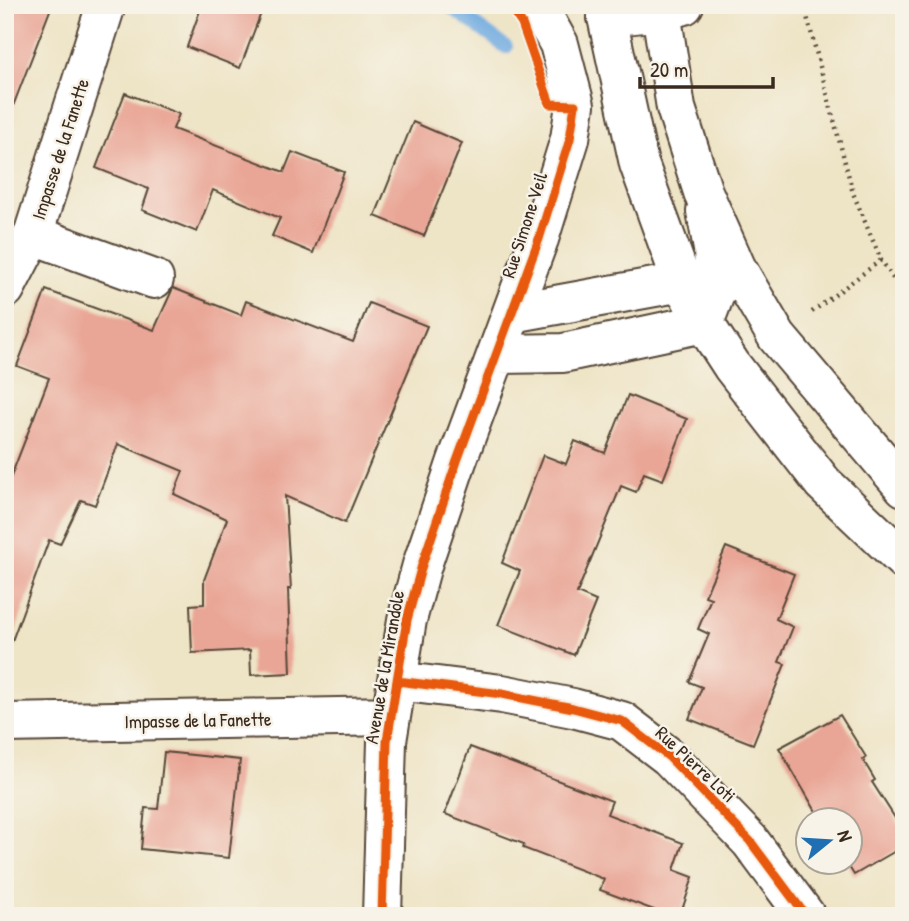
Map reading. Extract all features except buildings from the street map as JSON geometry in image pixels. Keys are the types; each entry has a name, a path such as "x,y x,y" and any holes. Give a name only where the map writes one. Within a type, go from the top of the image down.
{"street":[{"name":"Impasse de la Fanette","path":"5,289 33,235 106,5"},
{"name":"Rue Simone Veil","path":"497,354 570,139 575,105 559,44 537,5"},
{"path":"904,487 777,337 736,267 703,192 676,108 668,7 607,11 639,164 732,366 823,483 904,560"},
{"path":"700,300 713,249 703,192"},
{"path":"33,235 155,279"},
{"path":"497,354 563,353 700,300"},
{"path":"512,313 700,300 777,337"},
{"name":"Avenue de la Mirandole","path":"382,916 387,741 407,620 422,565 457,461 497,354"},
{"name":"Rue Pierre Loti","path":"394,699 502,694 622,721 668,757 750,841 806,916"},
{"name":"Impasse de la Fanette","path":"5,723 394,699"}],"path":[{"path":"804,5 853,193 881,260 904,295"},
{"path":"777,337 881,260"}],"waterway":[{"path":"448,5 506,47"}],"cycle path":[{"path":"382,916 387,741 407,620 422,565 457,461 539,239 570,139 575,105 550,104 522,24 509,5"},
{"path":"397,681 502,694 622,721 669,757 750,841 806,916"}]}
